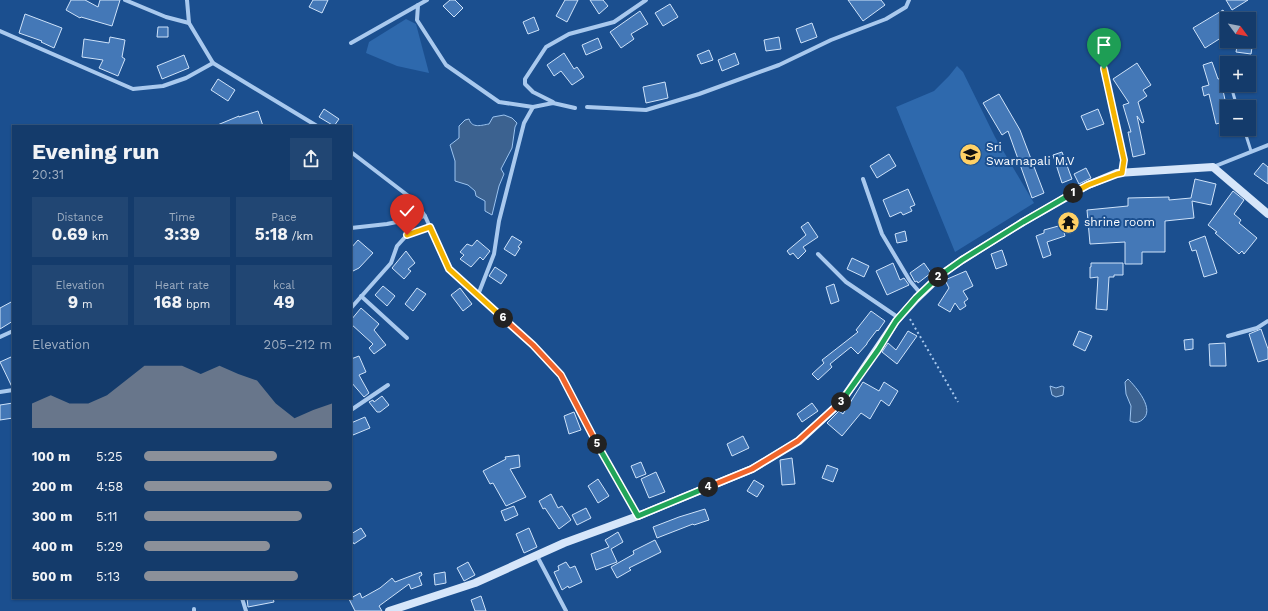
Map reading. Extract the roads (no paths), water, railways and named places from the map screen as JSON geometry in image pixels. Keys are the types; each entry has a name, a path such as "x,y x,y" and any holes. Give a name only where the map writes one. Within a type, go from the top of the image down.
{"street":[{"path":"125,0 166,17 189,23"},
{"path":"187,0 189,23 213,63 315,125"},
{"path":"351,43 427,0"},
{"path":"575,108 553,103 533,92 526,84 526,79 546,47 569,34 614,22 646,0"},
{"path":"587,107 646,110 699,94 779,65 831,40 886,19 906,7 909,0"},
{"path":"418,5 418,20 446,65 499,102 532,107 553,103"},
{"path":"0,31 132,89 163,86 186,78 213,63"},
{"path":"1108,50 1104,69 1124,160 1122,173"},
{"path":"478,295 494,254 499,221 524,122 532,107"},
{"path":"391,611 475,583 564,543 638,516 752,469 798,441 841,402 899,318 942,274 1023,222 1088,185 1122,173 1213,168 1268,145"},
{"path":"352,153 415,201 425,216 449,269 493,310 519,331 561,375 586,426 638,516"},
{"path":"1213,168 1268,214"},
{"path":"863,179 882,234 910,281 921,294"},
{"path":"352,228 387,224 425,216"},
{"path":"352,307 391,263 397,246 407,235 430,227"},
{"path":"818,254 846,282 899,318"},
{"path":"361,296 407,338"},
{"path":"1228,336 1257,328 1268,321"},
{"path":"0,337 12,331"},
{"path":"352,409 388,385"},
{"path":"0,392 12,390"},
{"path":"536,556 566,611"},
{"path":"242,599 246,611"}],"lane":[{"path":"1233,92 1235,100"},
{"path":"1247,136 1252,151"}],"place":[{"name":"Sri Swarnapali M.V","path":"971,154"},
{"name":"shrine room","path":"1069,222"}]}
